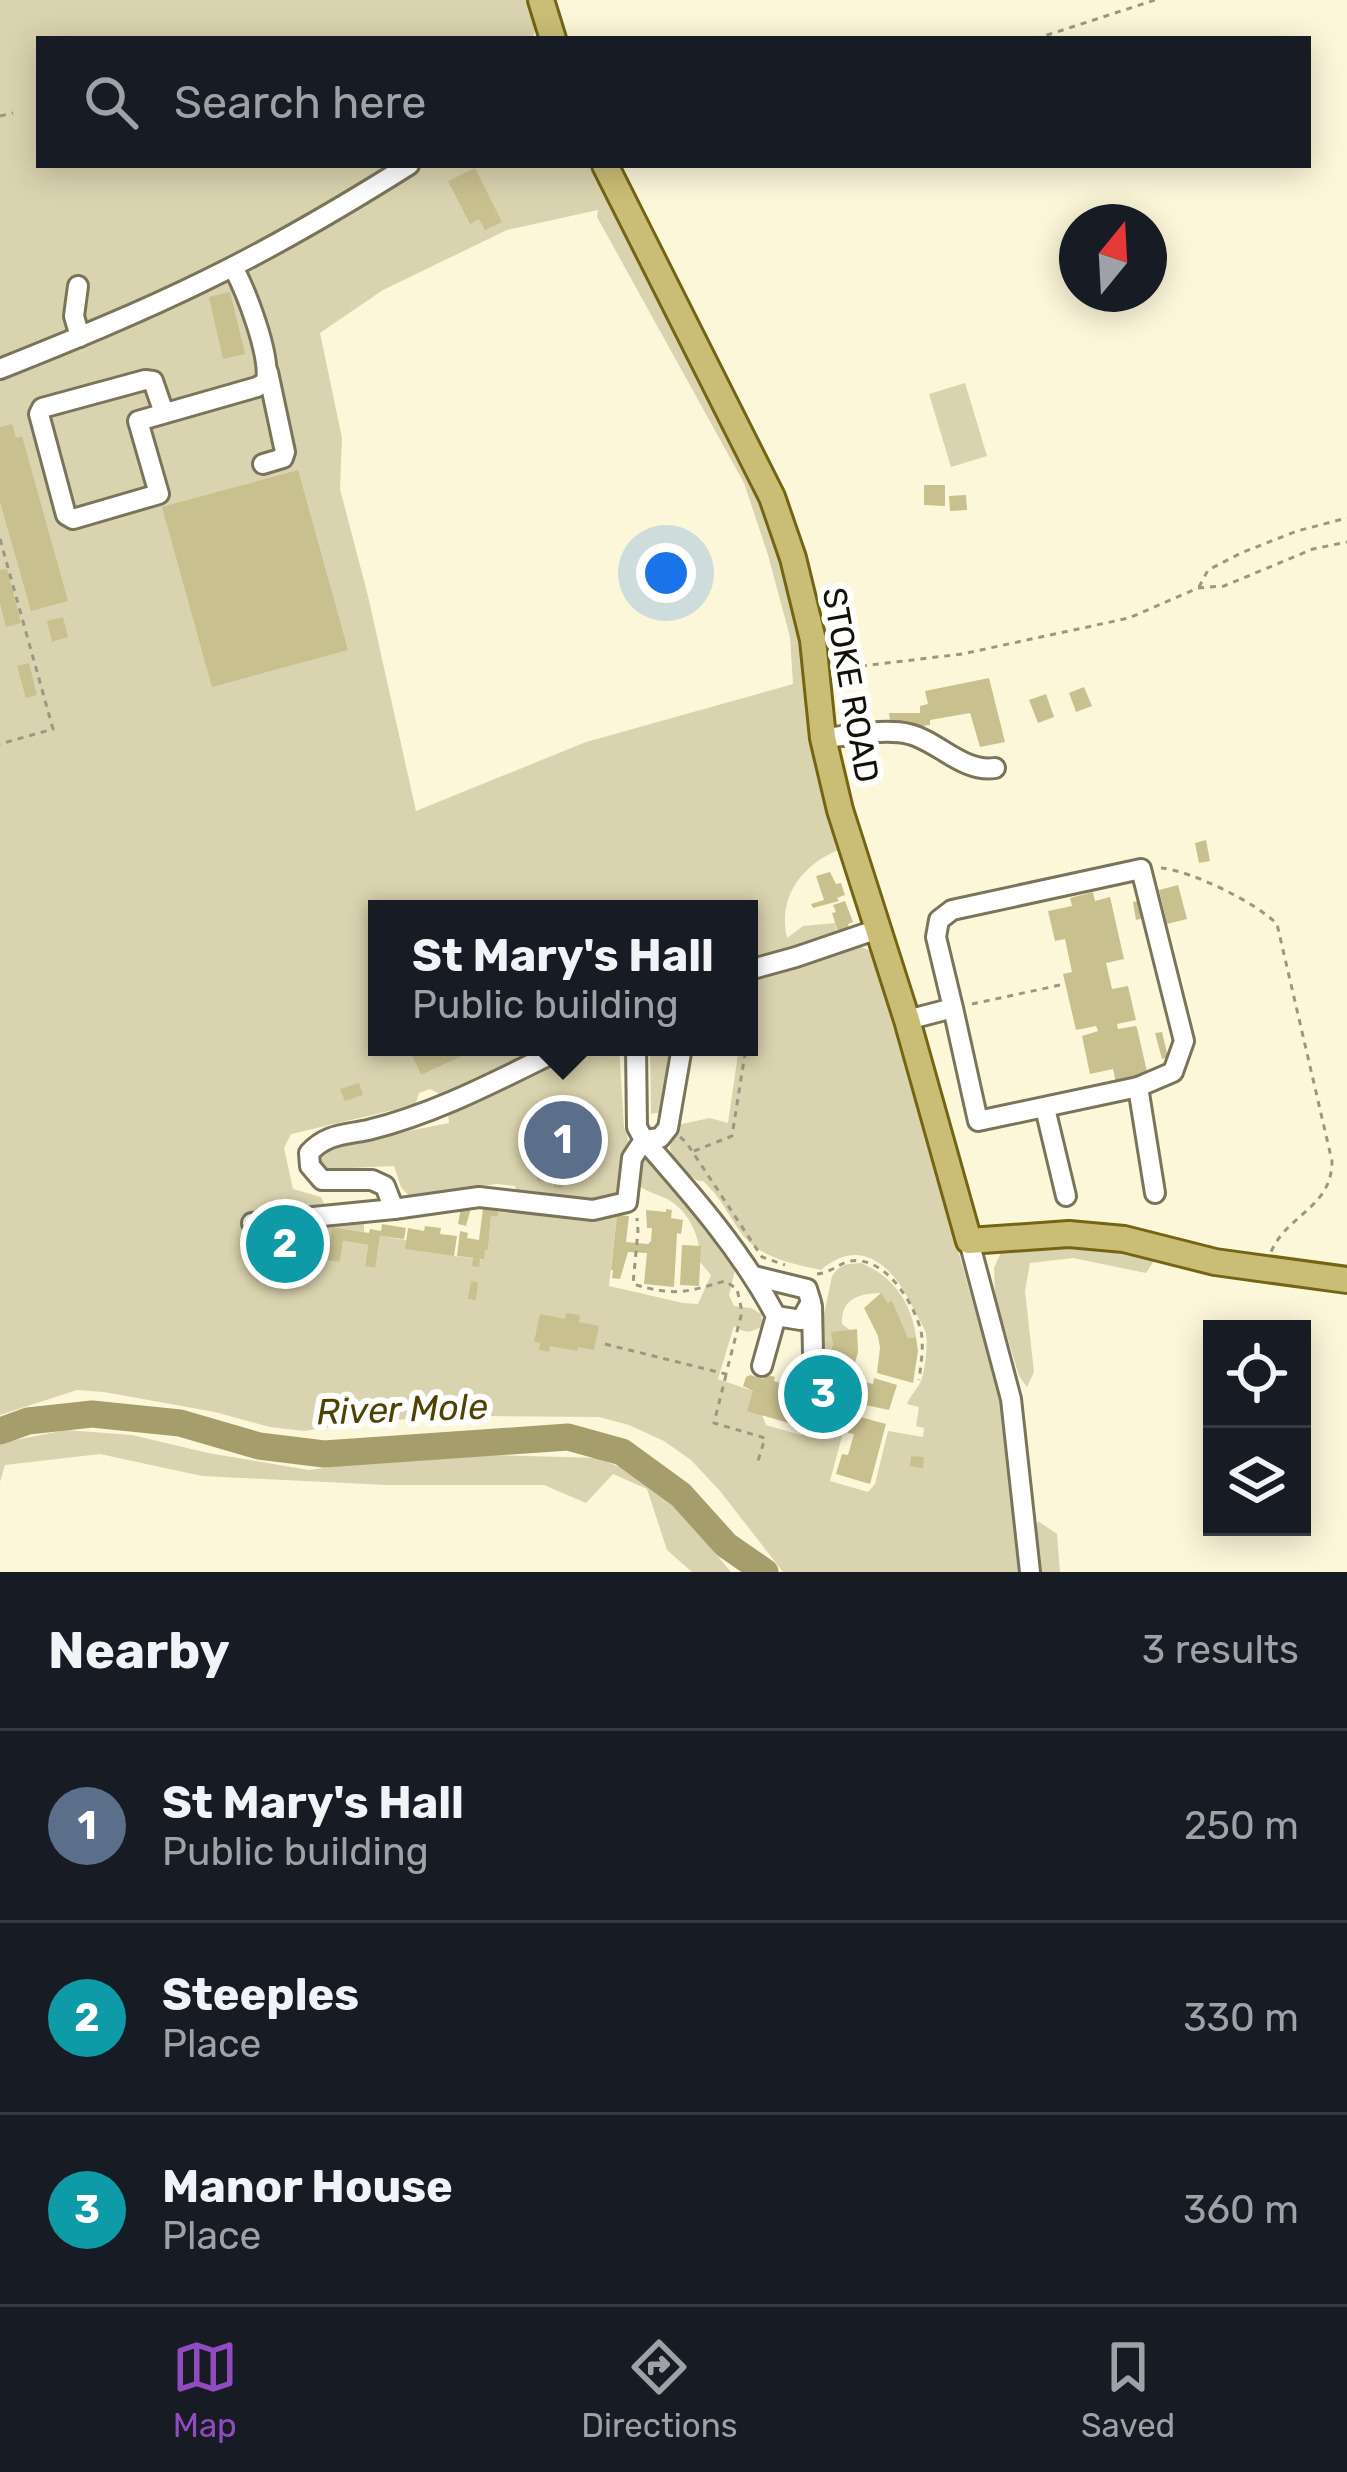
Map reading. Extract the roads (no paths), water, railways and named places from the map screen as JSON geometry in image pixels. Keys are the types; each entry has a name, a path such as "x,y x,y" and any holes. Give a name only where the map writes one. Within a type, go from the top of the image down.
{"main road":[{"path":"541,0 552,36"},
{"name":"STOKE ROAD","path":"607,168 772,497 793,558 813,640 823,739 840,810 907,1019 969,1241"},
{"path":"969,1241 1093,1235 1215,1262 1347,1280"}],"street":[{"path":"0,369 233,266 405,168"},
{"path":"233,266 254,316 285,452 283,458 263,464"},
{"path":"79,286 74,316 80,337"},
{"path":"164,413 153,381 145,380 42,408 39,414 66,515 73,519 166,492 138,421 257,387 266,382 268,372"},
{"path":"823,739 910,734 978,769 995,769"},
{"path":"1142,869 1184,1041 1173,1072 1138,1087 977,1120 952,1008 936,937 939,920 952,910 1142,869"},
{"path":"758,967 878,929"},
{"path":"907,1019 952,1008"},
{"path":"394,1209 385,1186 372,1180 322,1180 310,1166 309,1153 321,1140 446,1104 547,1056"},
{"path":"636,1056 637,1127 754,1276 776,1316 762,1366"},
{"path":"252,1223 479,1197 593,1210 627,1202 632,1158 644,1140 660,1138 668,1128 680,1056"},
{"path":"1138,1087 1155,1192"},
{"path":"1045,1108 1066,1196"},
{"path":"969,1241 1011,1399 1030,1572"},
{"path":"754,1276 807,1289 813,1353"},
{"path":"776,1316 801,1320 811,1302"}],"waterway":[{"name":"River Mole","path":"0,1431 28,1421 92,1414 180,1423 259,1446 324,1454 568,1437 622,1452 681,1495 726,1545 765,1572"}],"place":[{"name":"St Mary's Hall","path":"563,1140"},
{"name":"Steeples","path":"285,1244"},
{"name":"Manor House","path":"823,1394"}]}
